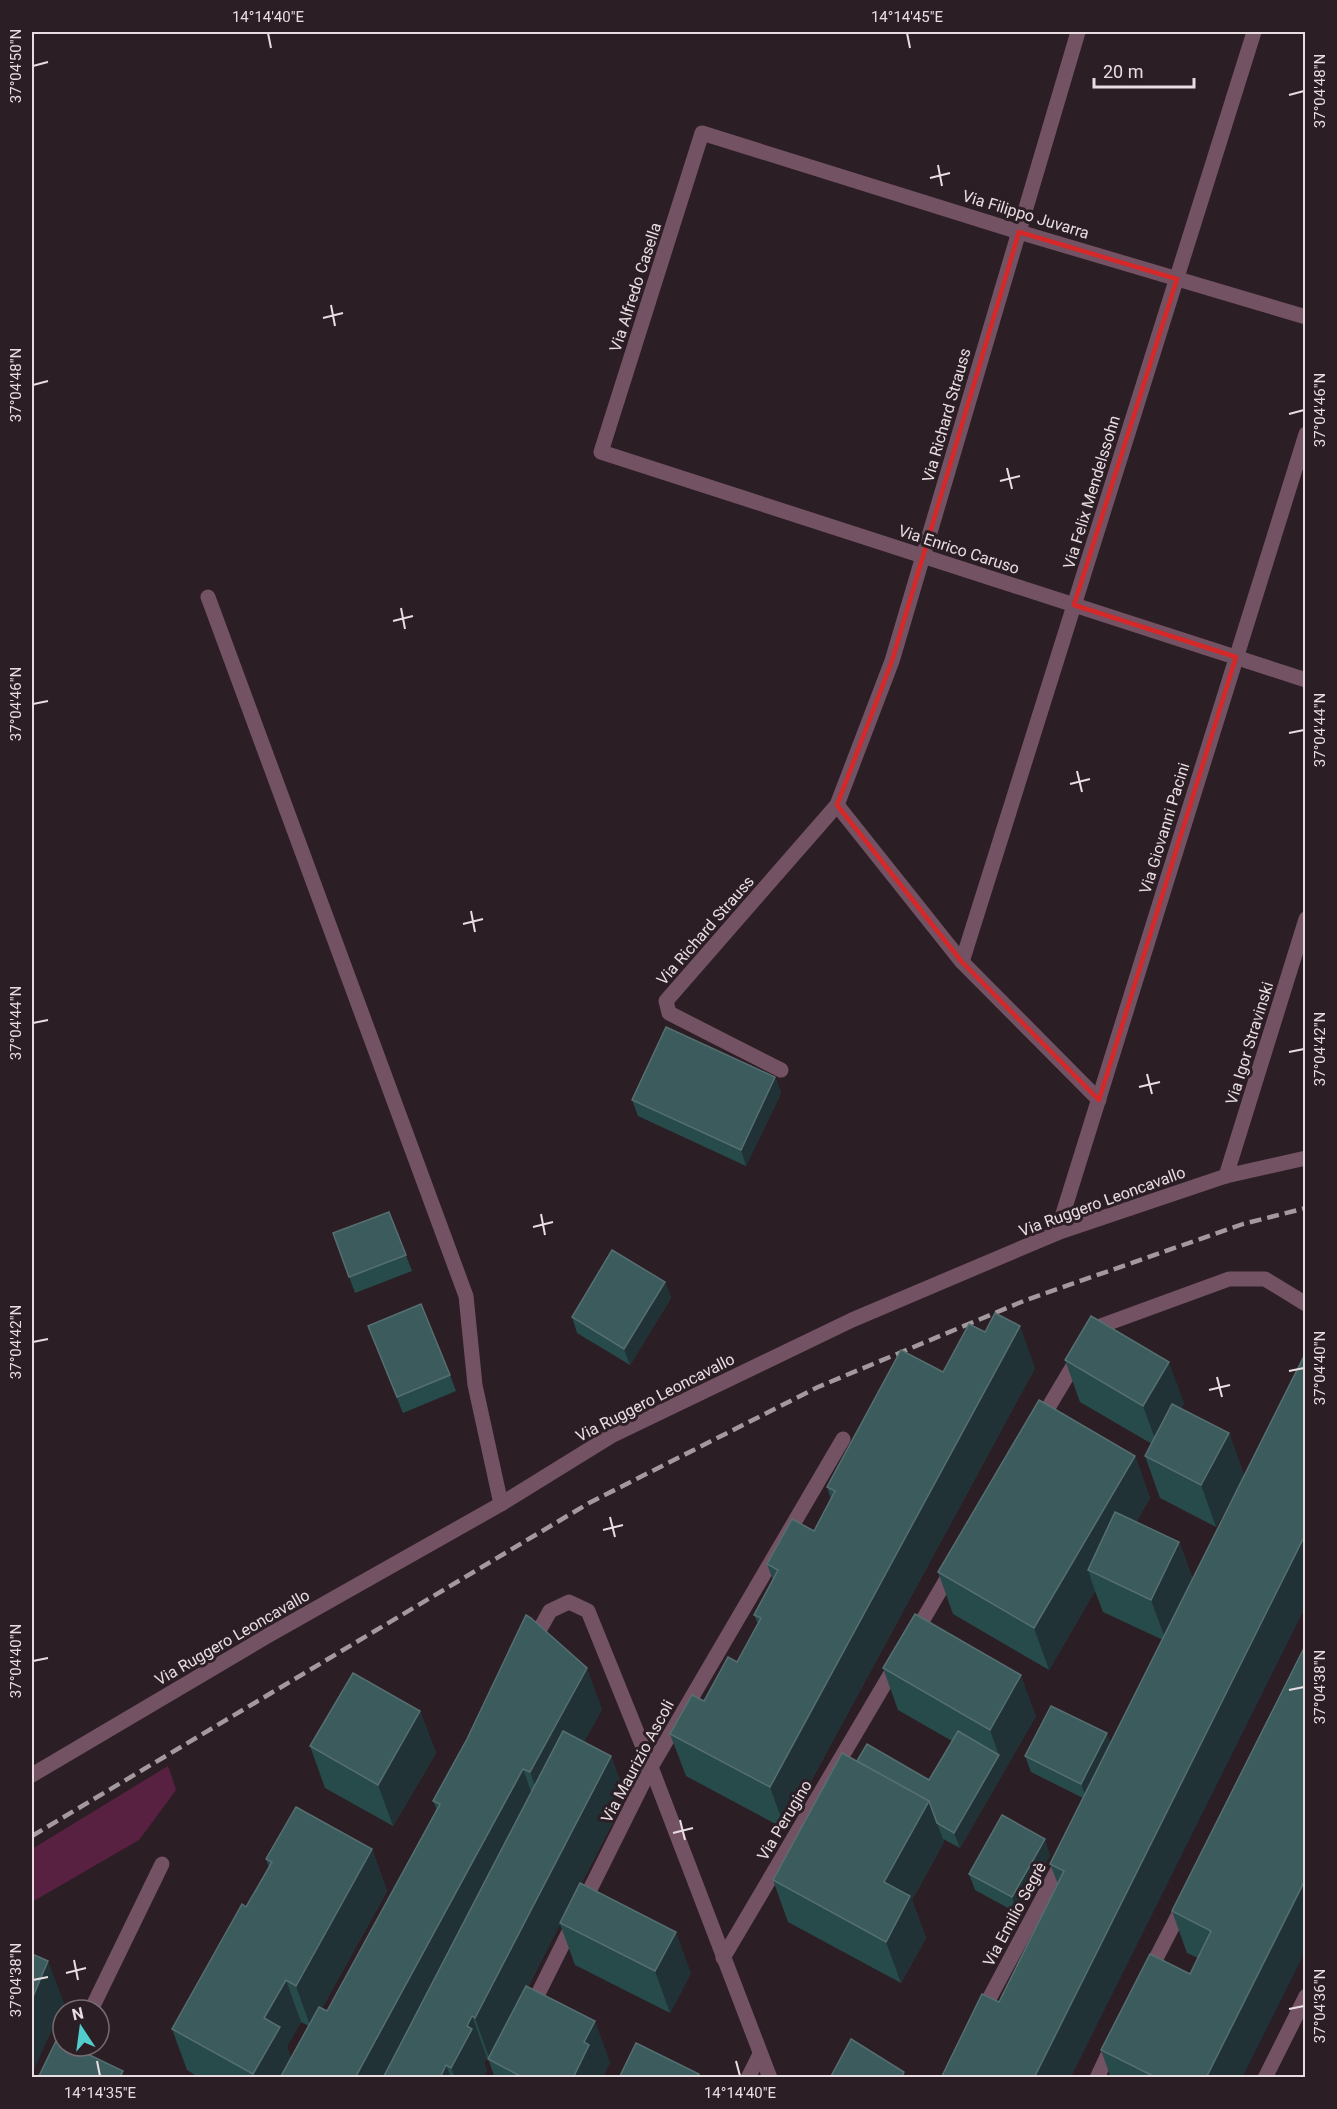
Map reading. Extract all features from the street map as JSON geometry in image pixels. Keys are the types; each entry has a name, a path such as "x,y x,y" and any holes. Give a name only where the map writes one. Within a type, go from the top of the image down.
{"street":[{"name":"Via Richard Strauss","path":"781,1070 669,1013 666,1001 837,805 892,661 1078,32"},
{"name":"Via Felix Mendelssohn","path":"962,962 1254,32"},
{"name":"Via Filippo Juvarra","path":"702,133 1019,232 1305,317"},
{"name":"Via Alfredo Casella","path":"601,452 702,133"},
{"name":"Via Giovanni Pacini","path":"1057,1233 1305,434"},
{"name":"Via Enrico Caruso","path":"601,452 1305,680"},
{"path":"208,597 466,1296 475,1385 501,1504"},
{"path":"837,805 962,962 1099,1100"},
{"name":"Via Igor Stravinski","path":"1226,1176 1305,919"},
{"name":"Via Ruggero Leoncavallo","path":"32,1775 268,1635 501,1504 611,1436 852,1320 1057,1233 1226,1176 1305,1158"},
{"path":"1034,1431 1095,1328 1229,1279 1265,1279 1305,1304"},
{"name":"Via Maurizio Ascoli","path":"523,2024 651,1767 843,1439"},
{"name":"Via Perugino","path":"723,1958 961,1555"},
{"path":"522,1662 550,1611 569,1602 588,1611 651,1767 770,2078"},
{"name":"Via Emilio Segrè","path":"975,2025 1071,1845"},
{"path":"97,1998 162,1864"},
{"path":"1139,1992 1193,1885"},
{"path":"1265,2078 1305,1996"},
{"path":"1096,2078 1118,2035"},
{"path":"748,2078 760,2054"}],"highlighted area":[{"path":"1019,232 1177,279 1074,605 1236,657 1099,1100 962,962 837,805 892,661"}],"shaded area":[{"path":"168,1766 176,1790 139,1840 32,1902 32,1849"}],"building":[{"path":"666,1027 775,1077 741,1150 632,1100"},
{"path":"389,1212 406,1255 349,1277 333,1233"},
{"path":"612,1250 665,1282 624,1349 572,1317"},
{"path":"421,1304 450,1375 397,1397 368,1326"},
{"path":"995,1313 1020,1326 770,1787 670,1734 692,1695 704,1701 728,1657 737,1662 761,1618 754,1615 778,1570 767,1564 792,1519 814,1531 835,1491 827,1487 901,1350 943,1372 969,1324 985,1332"},
{"path":"1091,1316 1169,1362 1143,1406 1065,1360"},
{"path":"1305,1354 1305,1535 1034,2078 941,2078 982,1994 999,2002 1064,1871 1050,1864"},
{"path":"1039,1400 1135,1456 1034,1628 938,1572"},
{"path":"1172,1404 1229,1433 1201,1485 1145,1456"},
{"path":"1115,1512 1179,1542 1151,1600 1088,1570"},
{"path":"915,1614 1021,1675 990,1730 883,1668"},
{"path":"526,1615 587,1668 530,1772 523,1769 355,2078 280,2078 319,2007 327,2011 440,1804 433,1801 467,1739"},
{"path":"1305,1646 1305,1880 1206,2078 1157,2078 1101,2050 1150,1954 1190,1974 1211,1931 1172,1911"},
{"path":"353,1673 420,1711 378,1785 310,1746"},
{"path":"1051,1706 1107,1733 1081,1784 1025,1756"},
{"path":"563,1731 611,1756 475,2018 472,2016 467,2026 472,2029 451,2068 446,2065 440,2078 383,2078"},
{"path":"958,1731 999,1755 954,1833 937,1823 929,1801 857,1761 867,1744 929,1780"},
{"path":"842,1753 929,1801 884,1882 910,1896 886,1942 773,1880"},
{"path":"296,1807 372,1849 296,1986 286,1980 264,2018 280,2027 253,2074 172,2029 242,1904 246,1907 272,1862 266,1859"},
{"path":"1002,1815 1045,1839 1012,1897 969,1874"},
{"path":"580,1883 676,1932 655,1971 560,1923"},
{"path":"32,1954 48,1961 32,1999"},
{"path":"526,1986 595,2021 584,2042 589,2045 573,2078 524,2078 488,2059"},
{"path":"851,2039 904,2072 901,2078 830,2078"},
{"path":"636,2043 699,2074 697,2078 619,2078"},
{"path":"51,2051 51,2058 96,2058 123,2071 119,2078 38,2078"}],"railway":[{"path":"32,1836 589,1503 818,1387 1026,1300 1243,1224 1306,1208"}]}
